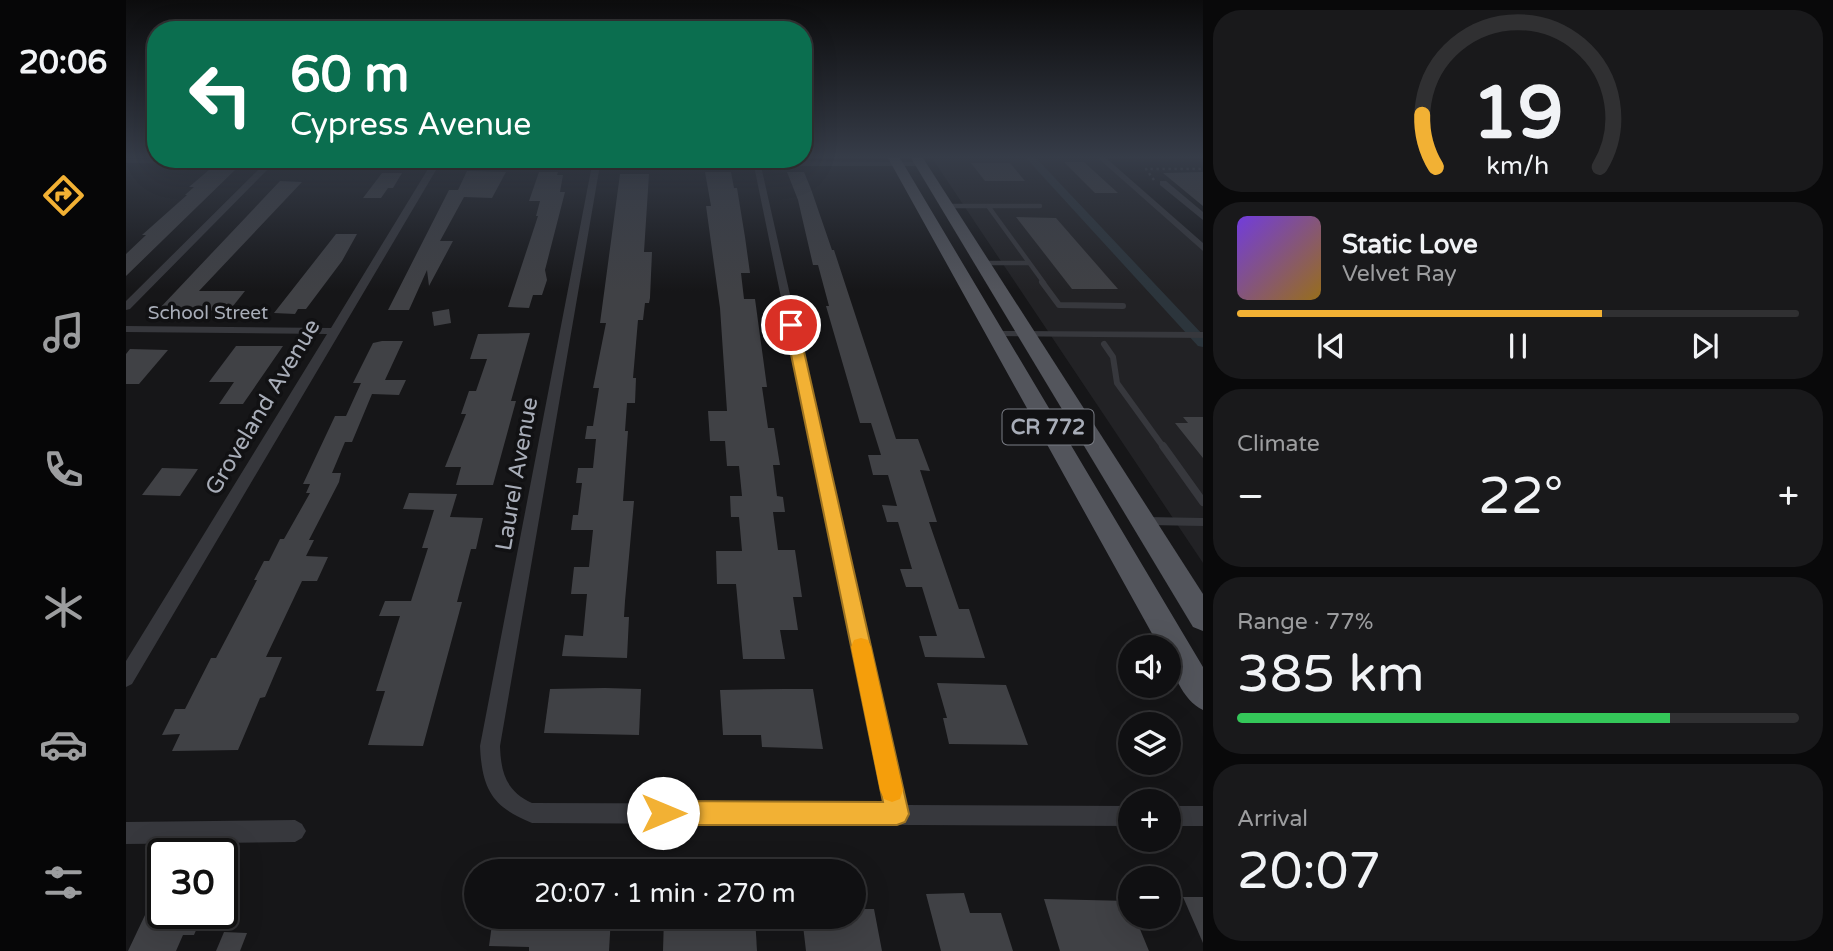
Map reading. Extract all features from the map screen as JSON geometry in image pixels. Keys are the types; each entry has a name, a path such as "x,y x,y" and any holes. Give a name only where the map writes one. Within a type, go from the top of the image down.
{"main road":[{"name":"CR 772","path":"928,202 998,339 1203,695"},
{"name":"CR 772","path":"943,202 1203,618"}],"street":[{"path":"126,307 230,202"},
{"name":"Groveland Avenue","path":"126,678 412,202"},
{"name":"Laurel Avenue","path":"589,202 490,746 491,770 502,794 512,806 533,813 897,814"},
{"path":"765,202 897,814 1118,816"},
{"path":"1151,202 1203,248"},
{"path":"1186,202 1203,216"},
{"name":"School Street","path":"126,330 333,331"},
{"path":"1030,339 1104,344 1203,335"},
{"path":"998,339 1169,340 1203,345"},
{"path":"1181,816 1203,816"},
{"path":"126,833 295,831"}],"lane":[{"path":"946,206 1040,206"},
{"path":"988,206 1059,305 1123,306"},
{"path":"982,263 1028,263"},
{"path":"1104,344 1113,357 1117,383 1203,502"},
{"path":"1143,521 1203,522"}],"shaded area":[{"path":"962,202 1151,202 1203,248 1203,563"}],"building":[{"path":"179,202 202,202 126,276 126,254 146,235 142,235"},
{"path":"260,202 283,202 199,291 245,291 229,311 159,309"},
{"path":"443,202 461,202 440,241 453,241 429,286 427,270 409,310 388,310"},
{"path":"540,202 562,202 545,270 547,280 542,295 533,295 529,308 508,307 538,216"},
{"path":"616,202 647,202 644,252 652,252 650,298 649,303 645,303 643,320 638,320 633,378 636,378 635,403 627,403 625,431 628,431 623,501 634,501 624,617 629,617 627,658 562,656 565,635 583,636 587,594 571,594 574,567 589,567 593,530 571,530 573,515 578,515 582,483 576,483 578,468 593,468 596,439 585,439 587,426 593,426 599,388 593,388 606,323 600,323"},
{"path":"710,202 739,202 750,273 741,273 744,299 755,299 767,387 762,387 768,428 774,428 780,465 773,465 777,496 783,497 785,512 773,512 778,550 795,550 802,597 793,597 798,630 780,630 785,659 743,659 736,584 717,584 716,551 742,551 739,517 731,517 730,496 742,496 739,466 727,466 725,441 710,441 708,411 727,411 720,308 706,206 711,206"},
{"path":"799,202 816,202 896,439 918,439 930,471 920,470 937,522 929,522 959,609 969,609 985,658 925,657 919,636 937,636 922,587 906,587 900,569 912,569 898,522 887,522 882,505 897,506 888,475 873,475 868,455 881,455 871,423 860,423 826,306 829,306 818,265 813,265"},
{"path":"1016,217 1056,218 1118,289 1072,289"},
{"path":"336,234 357,234 342,261 306,309 298,309 295,314 274,313"},
{"path":"449,309 451,323 434,326 432,312"},
{"path":"530,333 511,401 516,401 493,485 456,485 461,467 445,467 466,414 461,414 469,391 476,391 487,359 470,359 478,334"},
{"path":"403,341 385,380 406,380 399,395 372,394 352,442 345,442 332,473 341,473 339,482 309,540 314,540 306,556 328,557 317,581 302,581 266,657 282,657 265,697 260,698 238,750 172,751 180,734 162,735 175,709 185,709 211,658 216,658 257,580 254,580 264,561 269,561 280,539 284,539 310,493 306,493 310,484 303,484 335,416 346,416 361,383 353,383 373,343"},
{"path":"236,346 283,346 243,404 219,404 234,382 209,382"},
{"path":"130,349 168,350 139,384 126,384 126,354"},
{"path":"1183,417 1203,417 1203,458 1175,423 1188,423"},
{"path":"162,468 198,469 180,496 142,495"},
{"path":"409,493 457,494 450,517 483,518 476,549 471,549 457,602 462,602 423,746 368,745 385,691 376,691 400,616 379,616 385,601 411,601 428,548 422,548 434,510 403,509"},
{"path":"937,683 1006,685 1028,745 949,744 943,718 947,718"},
{"path":"550,689 641,689 639,735 544,733"},
{"path":"813,689 823,749 762,747 761,735 723,735 720,690"},
{"path":"964,893 970,913 1001,913 1013,951 941,951 926,894"},
{"path":"1183,897 1203,897 1203,943"},
{"path":"1044,899 1118,901 1118,929 1140,929 1149,951 1060,951"},
{"path":"866,909 874,909 882,951 806,951 803,929 866,929"},
{"path":"147,911 147,929 197,929 194,935 183,935 176,951 128,951"},
{"path":"491,929 610,929 609,951 529,951 529,947 489,946"},
{"path":"664,929 756,929 757,951 663,951"},
{"path":"224,932 247,933 240,951 216,951"}],"waterway":[{"path":"1072,202 1203,343"}],"slow traffic":[{"path":"861,647 892,790"}],"route":[{"path":"663,813 897,814 791,325"}]}
